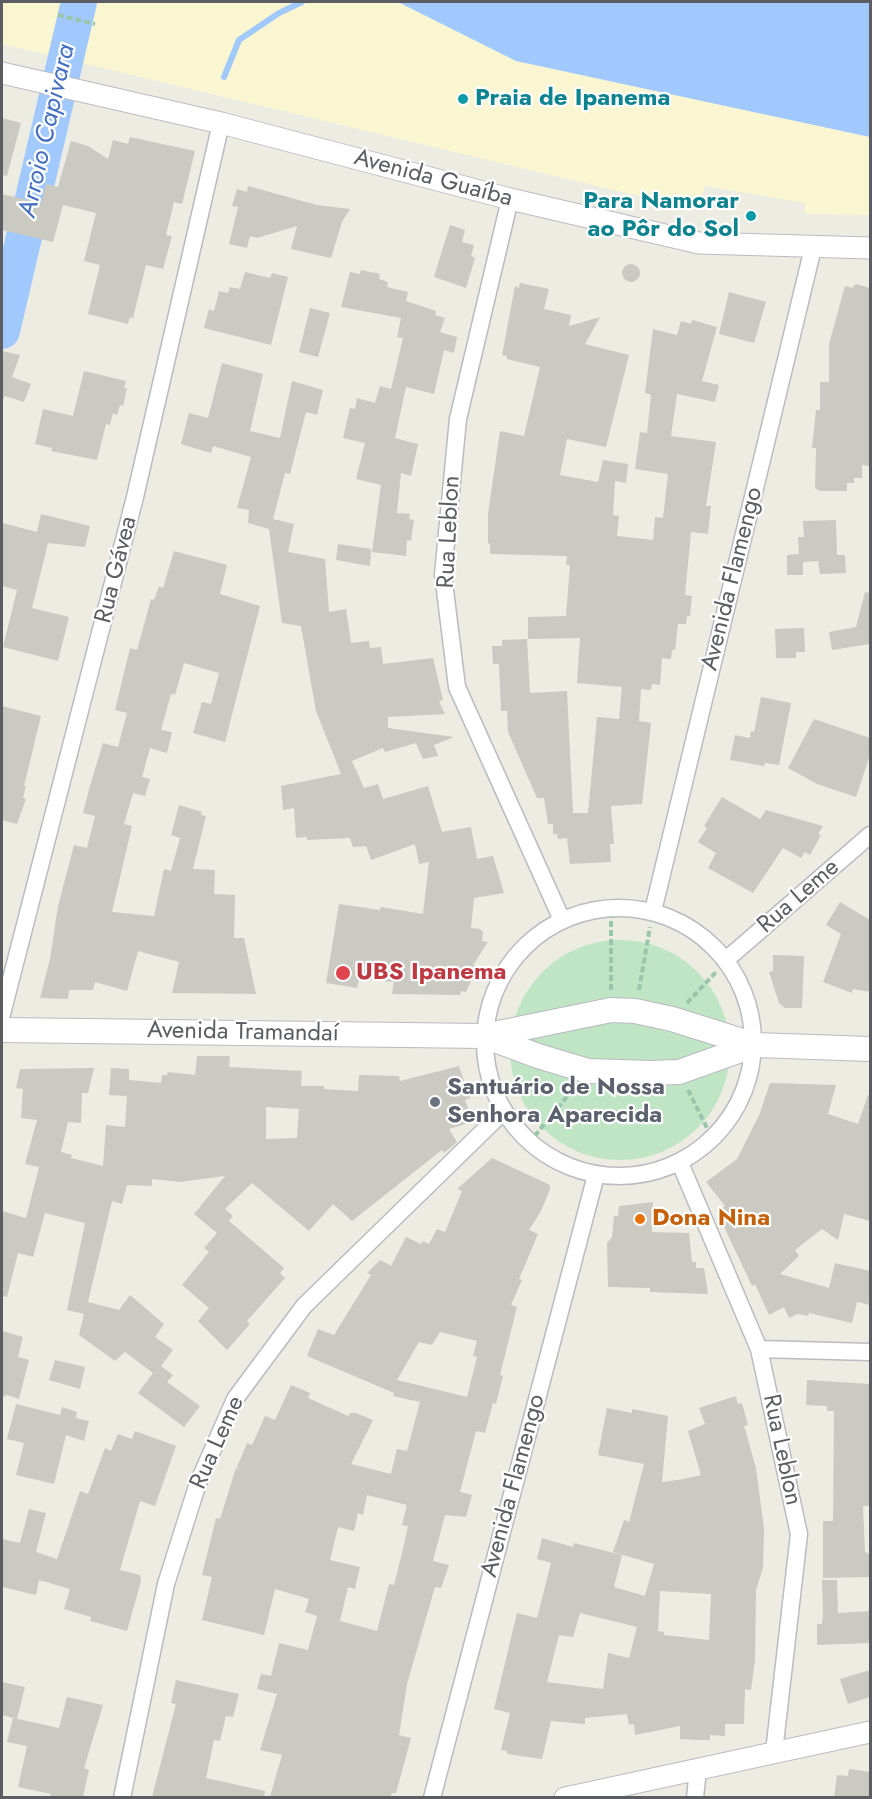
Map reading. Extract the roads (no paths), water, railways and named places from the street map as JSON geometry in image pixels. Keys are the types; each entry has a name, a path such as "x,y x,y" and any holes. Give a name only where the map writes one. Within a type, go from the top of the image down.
{"main road":[{"name":"Avenida Tramandaí","path":"2,1030 484,1036 546,1022 623,1010 672,1019 755,1045 870,1049"},
{"path":"538,1056 533,1051 530,1040 535,1029 546,1022"},
{"path":"687,1070 702,1058 705,1046 702,1033 695,1027"},
{"name":"Avenida Tramandaí","path":"484,1036 588,1071 687,1070 755,1045"}],"street":[{"name":"Avenida Guaíba","path":"2,73 221,123 510,199 699,243 870,248"},
{"name":"Rua Gávea","path":"2,1014 135,497 221,123"},
{"name":"Rua Leblon","path":"510,199 458,419 443,574 457,687 562,920"},
{"name":"Avenida Flamengo","path":"653,911 813,248"},
{"name":"Rua Leme","path":"727,959 870,835"},
{"path":"611,907 653,911 694,929 727,959 748,999 755,1045 744,1097 713,1140 680,1163 639,1176 596,1175 560,1164 529,1143 503,1112 488,1075 484,1036 491,1000 507,967 532,940 562,920 611,907"},
{"name":"Rua Leme","path":"122,1797 166,1584 198,1483 235,1399 304,1306 503,1112"},
{"name":"Rua Leblon","path":"680,1163 759,1349 799,1534 774,1752"},
{"name":"Avenida Flamengo","path":"432,1797 596,1175"},
{"path":"759,1349 870,1352"},
{"path":"565,1797 586,1795 698,1768 870,1732"},
{"path":"695,1797 698,1768"}],"water":[{"path":"398,2 870,2 870,137 516,61"}],"waterway":[{"name":"Arroio Capivara","path":"2,331 79,2"},
{"path":"224,77 239,40 279,13 302,2"}],"place":[{"name":"Praia de Ipanema","path":"463,99"},
{"name":"Para Namorar ao Pôr do Sol","path":"751,216"},
{"name":"UBS Ipanema","path":"343,973"},
{"name":"Santuário de Nossa Senhora Aparecida","path":"435,1102"},
{"name":"Dona Nina","path":"640,1219"}]}
